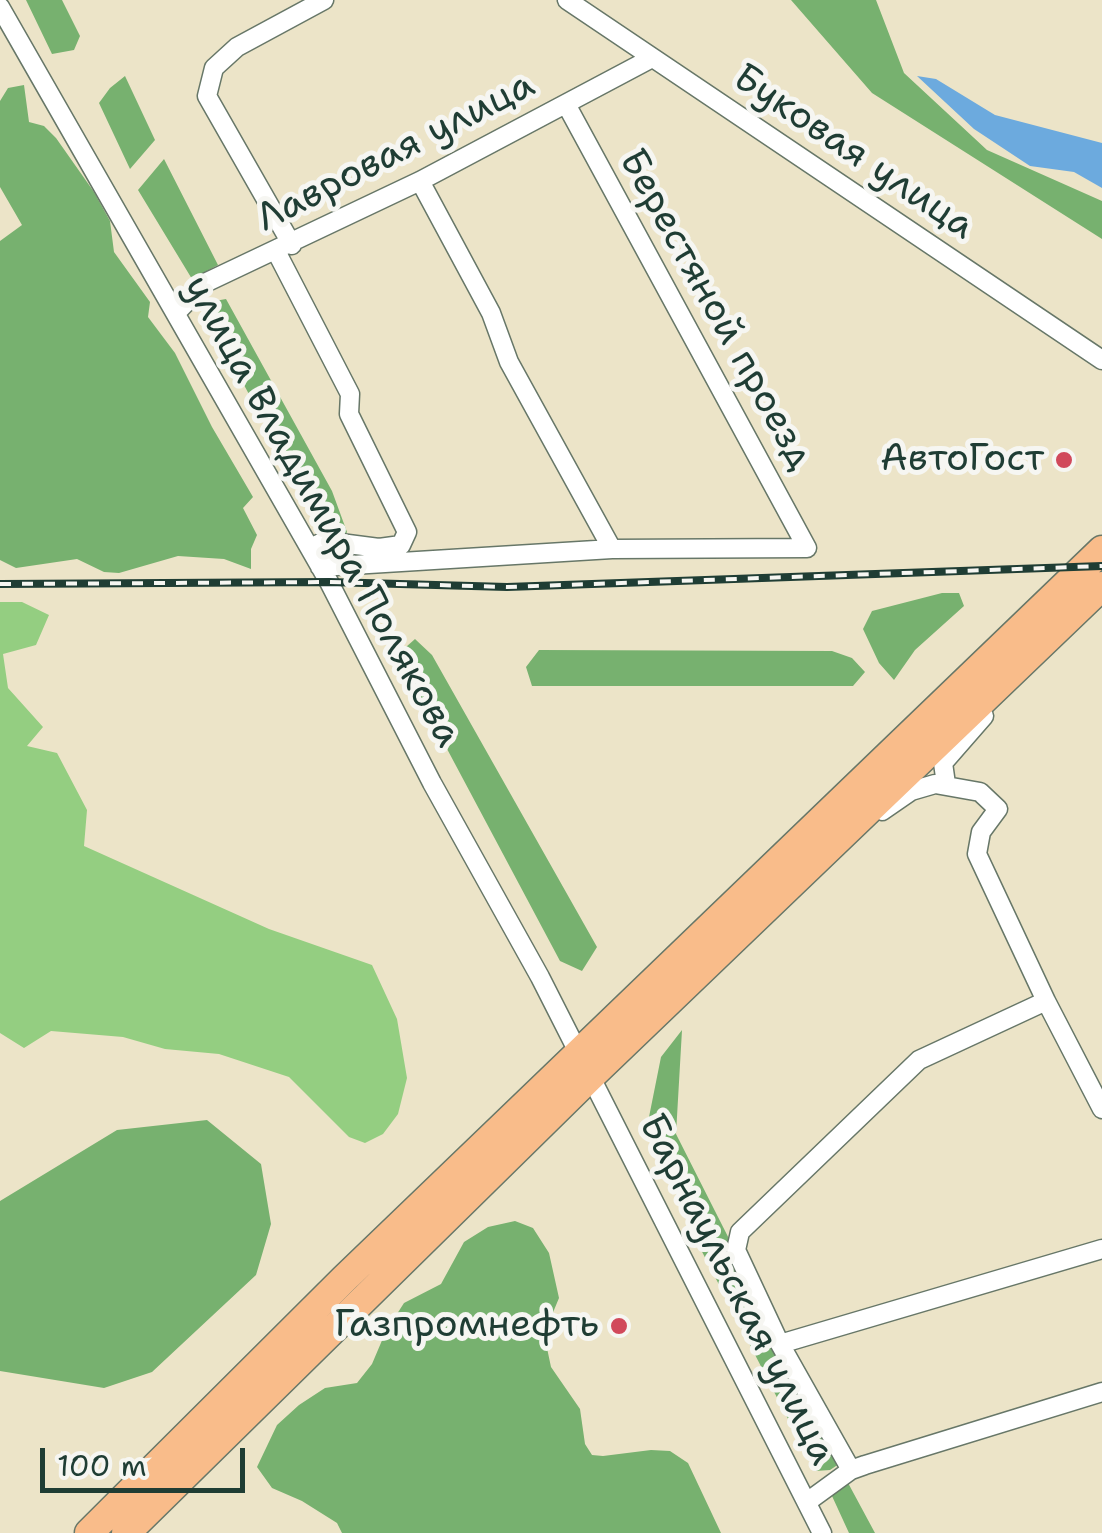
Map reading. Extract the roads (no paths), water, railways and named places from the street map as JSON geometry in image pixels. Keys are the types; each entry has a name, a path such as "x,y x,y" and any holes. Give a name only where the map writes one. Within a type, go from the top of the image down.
{"highway":[{"path":"126,1533 585,1064 1102,550"},
{"path":"89,1533 585,1064 862,819 1102,586"}],"street":[{"path":"310,548 325,540 379,548 401,545 408,532 349,414 350,394 284,248 207,96 214,68 237,47 324,0"},
{"name":"Буковая улица","path":"567,0 1102,360"},
{"name":"улица Владимира Полякова","path":"0,8 310,548 432,784 585,1064"},
{"name":"Лавровая улица","path":"176,313 205,283 420,181 652,58"},
{"name":"Берестяной проезд","path":"566,104 807,548 612,549"},
{"path":"320,567 612,549 509,362 491,313 420,181"},
{"path":"946,784 942,764 990,710 1018,668"},
{"path":"862,819 886,810 923,785 946,784 980,792 998,809 981,832 977,854 1102,1109"},
{"path":"850,1470 780,1344 736,1250 740,1232 918,1060 1046,1001"},
{"name":"Барнаульская улица","path":"585,1064 822,1533"},
{"path":"780,1344 1102,1248"},
{"path":"807,1502 850,1470 1102,1392"}],"water":[{"path":"917,76 936,79 995,115 1102,143 1102,188 1074,172 1030,166 974,129"}],"railway":[{"path":"0,584 329,582 507,587 1102,566"}],"place":[{"name":"АвтоГост","path":"1064,460"},
{"name":"Газпромнефть","path":"619,1326"}]}
